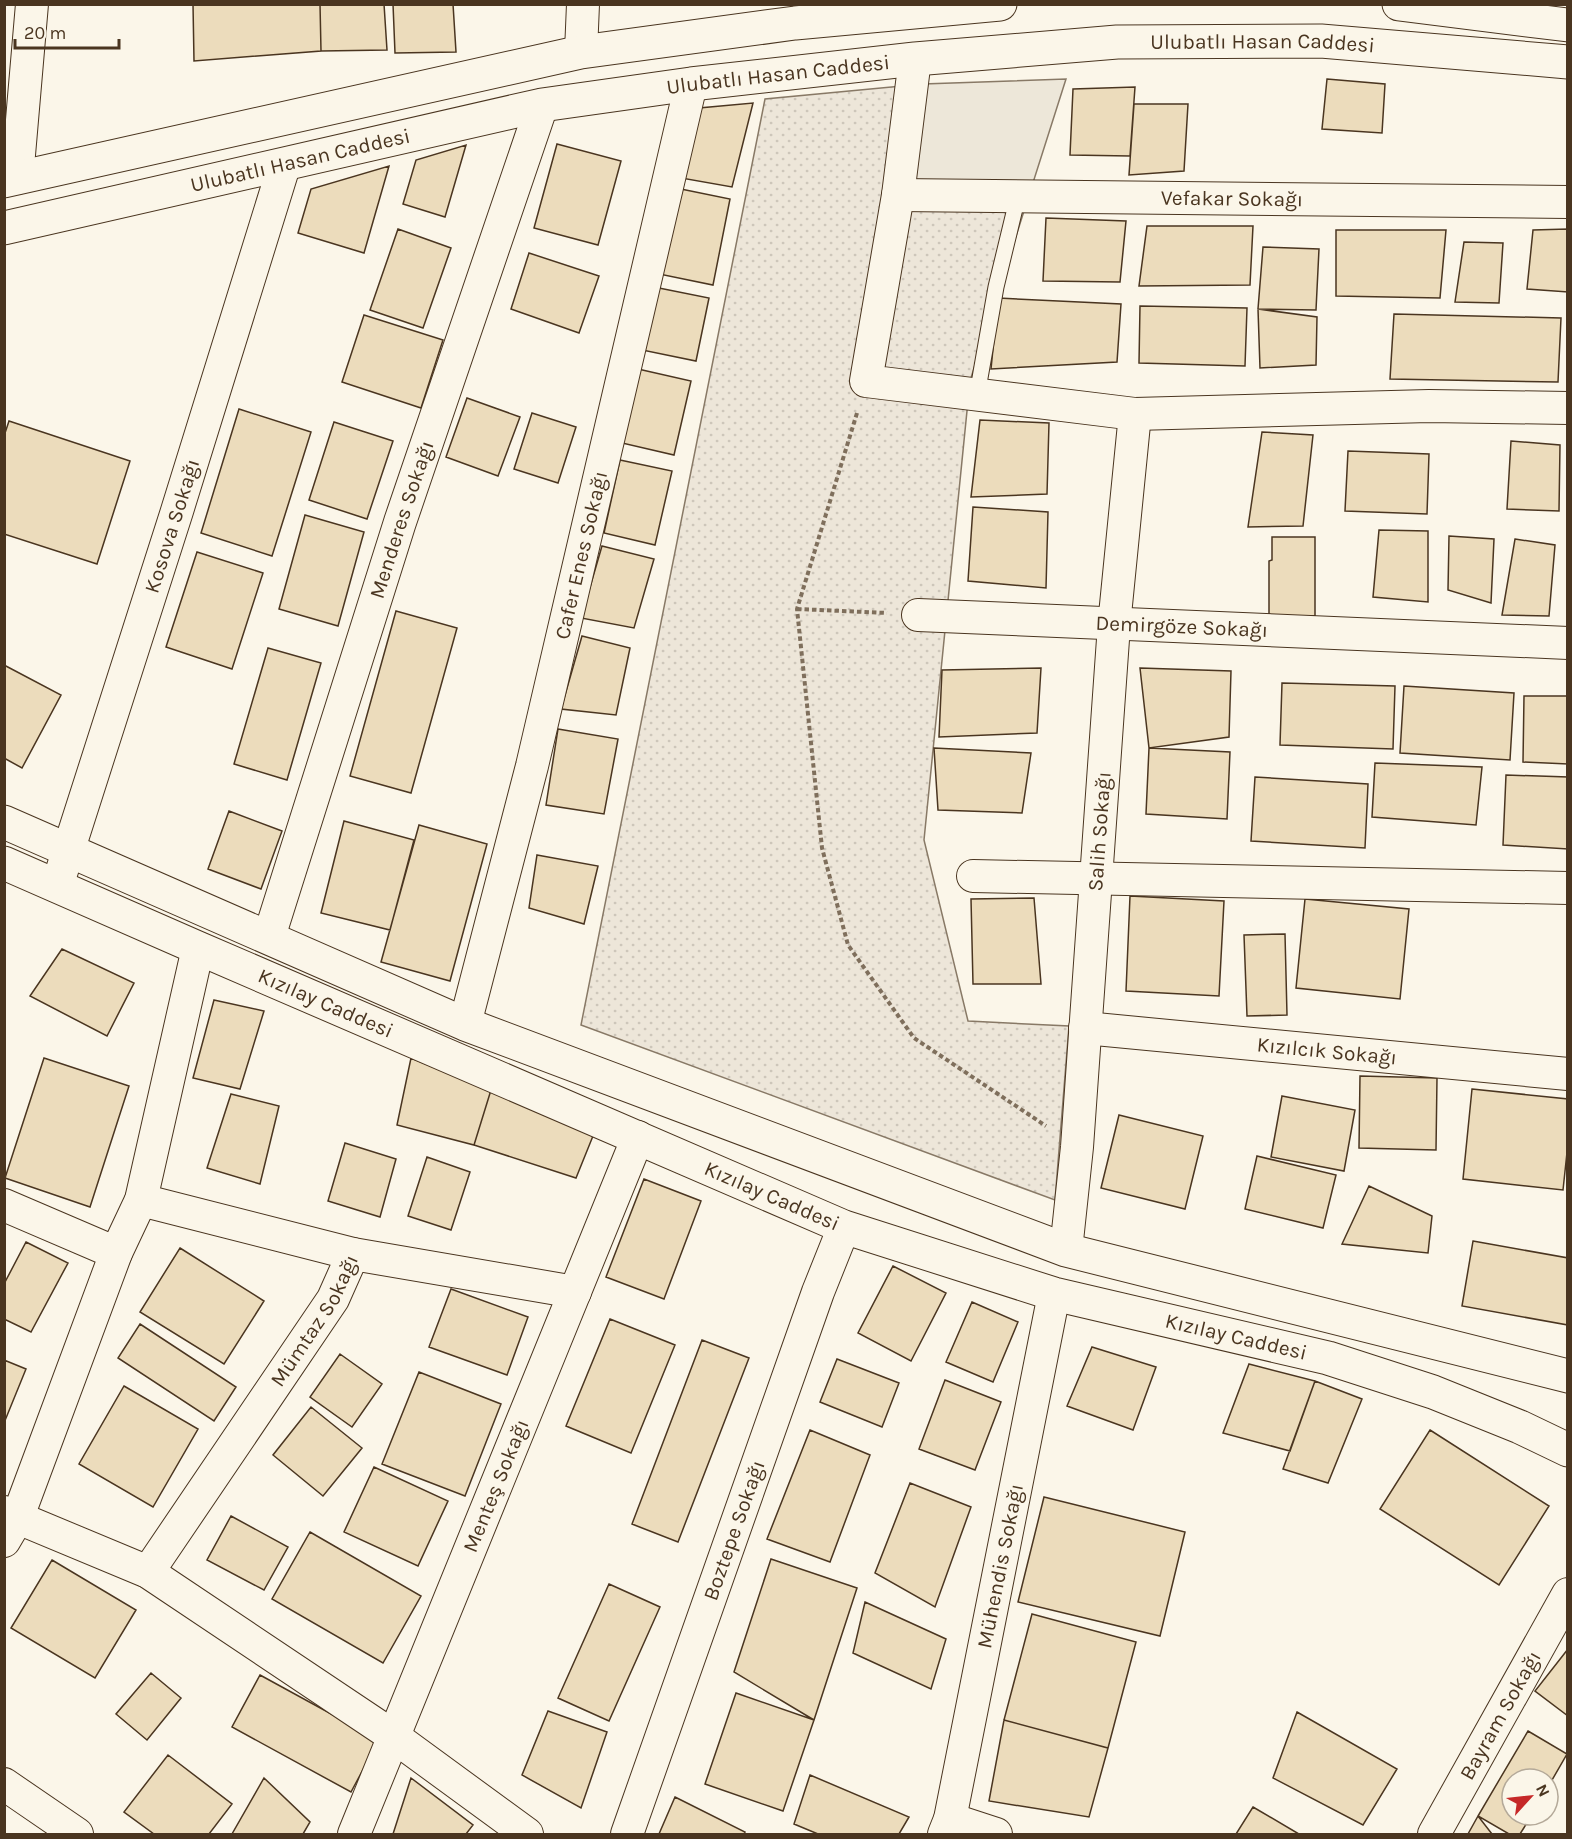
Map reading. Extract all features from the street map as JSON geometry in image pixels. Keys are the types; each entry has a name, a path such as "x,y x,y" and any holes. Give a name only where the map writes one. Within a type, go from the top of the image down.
{"main road":[{"path":"11,180 581,52 795,23 1000,4"},
{"path":"1400,4 1568,25"},
{"name":"Ulubatlı Hasan Caddesi","path":"4,228 284,166 542,105 691,84 915,58 1117,42 1321,40 1568,62"},
{"name":"Kızılay Caddesi","path":"4,822 465,1024 1066,1250 1568,1376"},
{"name":"Kızılay Caddesi","path":"4,862 844,1227 1054,1294 1328,1358 1433,1392 1520,1426 1568,1450"}],"street":[{"path":"11,180 32,4"},
{"path":"581,52 583,4"},
{"path":"915,58 898,195 866,381 1135,414 1429,406 1568,408"},
{"name":"Cafer Enes Sokağı","path":"465,1024 532,766 584,535 691,84"},
{"name":"Menderes Sokağı","path":"269,937 400,522 542,105"},
{"name":"Kosova Sokağı","path":"57,885 284,166"},
{"name":"Vefakar Sokağı","path":"898,195 1568,202"},
{"name":"Salih Sokağı","path":"1066,1250 1077,1147 1114,625 1135,414"},
{"name":"Demirgöze Sokağı","path":"918,615 1568,643"},
{"path":"973,876 1568,888"},
{"path":"198,948 141,1200 116,1253 9,1524 148,1572 393,1736 527,1834"},
{"name":"Kızılcık Sokağı","path":"1085,1028 1568,1074"},
{"name":"Menteş Sokağı","path":"354,1834 638,1137"},
{"path":"141,1200 353,1254"},
{"path":"4,1205 116,1253"},
{"name":"Boztepe Sokağı","path":"627,1834 810,1315 844,1227"},
{"name":"Mümtaz Sokağı","path":"148,1572 333,1299 353,1254 575,1292"},
{"name":"Mühendis Sokağı","path":"947,1827 1054,1294"},
{"name":"Bayram Sokağı","path":"1434,1834 1568,1594"},
{"path":"4,1784 77,1834"},
{"path":"947,1827 996,1834"}],"lane":[{"path":"977,395 996,288 1018,196"}],"path":[{"path":"866,381 797,609 822,848 848,945 914,1038 1077,1147"},
{"path":"797,609 918,615"}],"shaded area":[{"path":"1066,79 1031,189 909,181 923,84"},
{"path":"923,84 1031,189 970,381 924,840 968,1021 1069,1026 1055,1200 581,1025 765,99"}],"building":[{"path":"193,4 320,4 321,51 194,61"},
{"path":"320,4 384,4 387,50 321,51"},
{"path":"393,4 453,4 456,52 395,53"},
{"path":"1327,79 1385,84 1382,133 1322,129"},
{"path":"1135,87 1130,156 1070,155 1073,89"},
{"path":"753,103 732,187 681,178 699,108"},
{"path":"1134,104 1188,104 1184,171 1129,175"},
{"path":"557,144 621,161 598,245 534,228"},
{"path":"466,145 445,217 403,204 416,160"},
{"path":"389,166 364,253 298,233 311,189"},
{"path":"676,188 730,199 713,285 659,274"},
{"path":"1046,218 1126,221 1120,282 1043,281"},
{"path":"1147,226 1253,226 1250,285 1139,286"},
{"path":"398,229 451,248 423,328 370,310"},
{"path":"1568,229 1568,292 1527,289 1533,230"},
{"path":"1336,230 1446,230 1440,298 1336,296"},
{"path":"1464,242 1503,243 1499,303 1455,302"},
{"path":"1263,247 1319,249 1316,310 1258,309"},
{"path":"529,253 599,276 579,333 511,309"},
{"path":"654,287 709,298 696,361 642,350"},
{"path":"998,298 1121,304 1117,362 991,369"},
{"path":"1140,306 1247,308 1245,366 1139,363"},
{"path":"1258,309 1317,317 1316,365 1260,368"},
{"path":"1394,314 1561,318 1558,382 1390,379"},
{"path":"364,315 443,340 421,408 342,382"},
{"path":"638,369 691,381 674,455 622,443"},
{"path":"467,398 520,417 498,476 446,457"},
{"path":"239,409 311,432 272,556 201,533"},
{"path":"532,413 576,427 558,483 514,469"},
{"path":"980,420 1049,423 1047,494 971,497"},
{"path":"9,421 130,461 97,564 4,534 4,436"},
{"path":"334,422 393,441 367,519 309,500"},
{"path":"1262,432 1313,435 1303,526 1248,527"},
{"path":"1511,441 1560,445 1559,511 1507,509"},
{"path":"1348,451 1429,454 1427,514 1345,511"},
{"path":"620,460 672,471 655,545 604,533"},
{"path":"973,507 1048,512 1046,588 968,581"},
{"path":"305,515 364,532 338,626 279,609"},
{"path":"1379,530 1428,531 1428,602 1373,597"},
{"path":"1449,536 1494,539 1491,603 1448,590"},
{"path":"1272,537 1315,537 1315,616 1269,616 1269,561 1272,560"},
{"path":"1515,539 1555,545 1549,616 1502,615"},
{"path":"602,546 654,559 634,628 581,618"},
{"path":"197,552 263,573 232,669 166,647"},
{"path":"396,611 457,628 411,793 350,776"},
{"path":"582,636 630,648 616,715 561,709"},
{"path":"268,648 321,663 287,780 234,764"},
{"path":"4,665 61,695 22,768 4,758"},
{"path":"1041,668 1037,733 939,737 942,670"},
{"path":"1140,668 1231,671 1229,737 1149,748"},
{"path":"1282,683 1395,686 1393,749 1280,745"},
{"path":"1404,686 1514,693 1510,760 1400,753"},
{"path":"1524,696 1568,696 1568,764 1523,762"},
{"path":"558,729 618,739 604,814 546,805"},
{"path":"934,748 1031,753 1022,813 938,810"},
{"path":"1149,748 1230,752 1227,819 1146,814"},
{"path":"1375,763 1482,767 1476,825 1372,817"},
{"path":"1506,775 1568,777 1568,849 1503,845"},
{"path":"1255,777 1368,784 1365,848 1251,841"},
{"path":"229,811 282,831 261,889 208,869"},
{"path":"344,821 414,840 390,930 321,913"},
{"path":"419,825 487,844 450,981 381,962"},
{"path":"537,855 598,866 584,924 529,908"},
{"path":"1130,896 1224,901 1219,996 1126,991"},
{"path":"1034,898 1041,984 973,984 971,899"},
{"path":"1305,899 1409,909 1400,999 1296,988"},
{"path":"1285,934 1287,1015 1247,1016 1244,935"},
{"path":"62,949 134,983 107,1036 30,996"},
{"path":"214,1000 264,1011 240,1089 193,1078"},
{"path":"44,1058 129,1086 90,1207 5,1178"},
{"path":"411,1058 491,1090 474,1145 397,1125"},
{"path":"1360,1076 1437,1078 1436,1150 1359,1148"},
{"path":"1472,1089 1568,1099 1568,1143 1563,1190 1463,1179"},
{"path":"491,1090 593,1136 576,1178 474,1145"},
{"path":"231,1094 279,1106 260,1184 207,1168"},
{"path":"1282,1096 1355,1110 1344,1171 1271,1157"},
{"path":"1119,1115 1203,1136 1185,1209 1101,1188"},
{"path":"345,1143 396,1159 380,1217 328,1201"},
{"path":"1257,1156 1336,1175 1323,1228 1245,1209"},
{"path":"427,1157 470,1172 451,1230 408,1216"},
{"path":"644,1179 701,1201 664,1299 606,1277"},
{"path":"1369,1186 1432,1216 1428,1253 1342,1244"},
{"path":"1473,1241 1568,1258 1568,1325 1462,1306"},
{"path":"26,1242 68,1263 31,1332 4,1319 4,1284"},
{"path":"180,1248 264,1301 224,1364 140,1312"},
{"path":"893,1266 946,1293 911,1361 858,1333"},
{"path":"451,1289 528,1317 507,1375 429,1347"},
{"path":"972,1302 1018,1322 993,1382 946,1362"},
{"path":"610,1319 675,1345 631,1453 566,1426"},
{"path":"140,1324 236,1387 214,1421 118,1358"},
{"path":"702,1340 749,1358 678,1542 632,1524"},
{"path":"1092,1347 1156,1367 1133,1430 1067,1406"},
{"path":"340,1354 382,1384 352,1427 310,1397"},
{"path":"837,1359 899,1383 882,1427 820,1402"},
{"path":"4,1360 26,1369 4,1423"},
{"path":"1249,1364 1315,1381 1290,1451 1223,1433"},
{"path":"419,1372 501,1404 465,1496 382,1464"},
{"path":"945,1380 1001,1402 975,1470 919,1449"},
{"path":"1315,1381 1362,1399 1328,1483 1283,1469"},
{"path":"124,1386 198,1429 153,1507 79,1464"},
{"path":"311,1407 362,1448 323,1496 273,1455"},
{"path":"810,1430 870,1455 830,1562 767,1539"},
{"path":"1430,1430 1549,1506 1499,1585 1380,1509"},
{"path":"374,1467 448,1501 418,1566 344,1532"},
{"path":"910,1483 971,1507 935,1607 875,1573"},
{"path":"1044,1497 1185,1532 1160,1636 1018,1602"},
{"path":"231,1516 288,1547 264,1590 207,1560"},
{"path":"310,1532 421,1596 383,1663 272,1599"},
{"path":"771,1559 857,1588 814,1720 734,1672"},
{"path":"52,1560 136,1610 95,1678 11,1628"},
{"path":"609,1584 660,1607 609,1721 558,1698"},
{"path":"865,1602 946,1639 931,1689 853,1653"},
{"path":"1032,1614 1136,1642 1108,1748 1004,1720"},
{"path":"1568,1649 1568,1716 1535,1691"},
{"path":"151,1673 181,1698 147,1740 116,1714"},
{"path":"260,1675 379,1740 351,1792 232,1727"},
{"path":"736,1693 814,1720 783,1811 705,1784"},
{"path":"548,1711 607,1732 581,1808 522,1775"},
{"path":"1297,1712 1397,1769 1363,1825 1273,1778"},
{"path":"1004,1720 1108,1748 1089,1817 989,1801"},
{"path":"1528,1731 1567,1754 1560,1767 1507,1767"},
{"path":"168,1755 232,1804 209,1834 154,1834 124,1812"},
{"path":"810,1775 909,1817 899,1834 818,1834 794,1824"},
{"path":"264,1778 310,1822 303,1834 232,1834"},
{"path":"411,1778 473,1825 466,1834 393,1834"},
{"path":"1500,1779 1500,1827 1524,1827 1520,1834 1509,1834 1478,1816"},
{"path":"675,1797 745,1832 744,1834 659,1834"},
{"path":"1253,1807 1299,1834 1236,1834"},
{"path":"1478,1816 1492,1834 1468,1834"}]}
